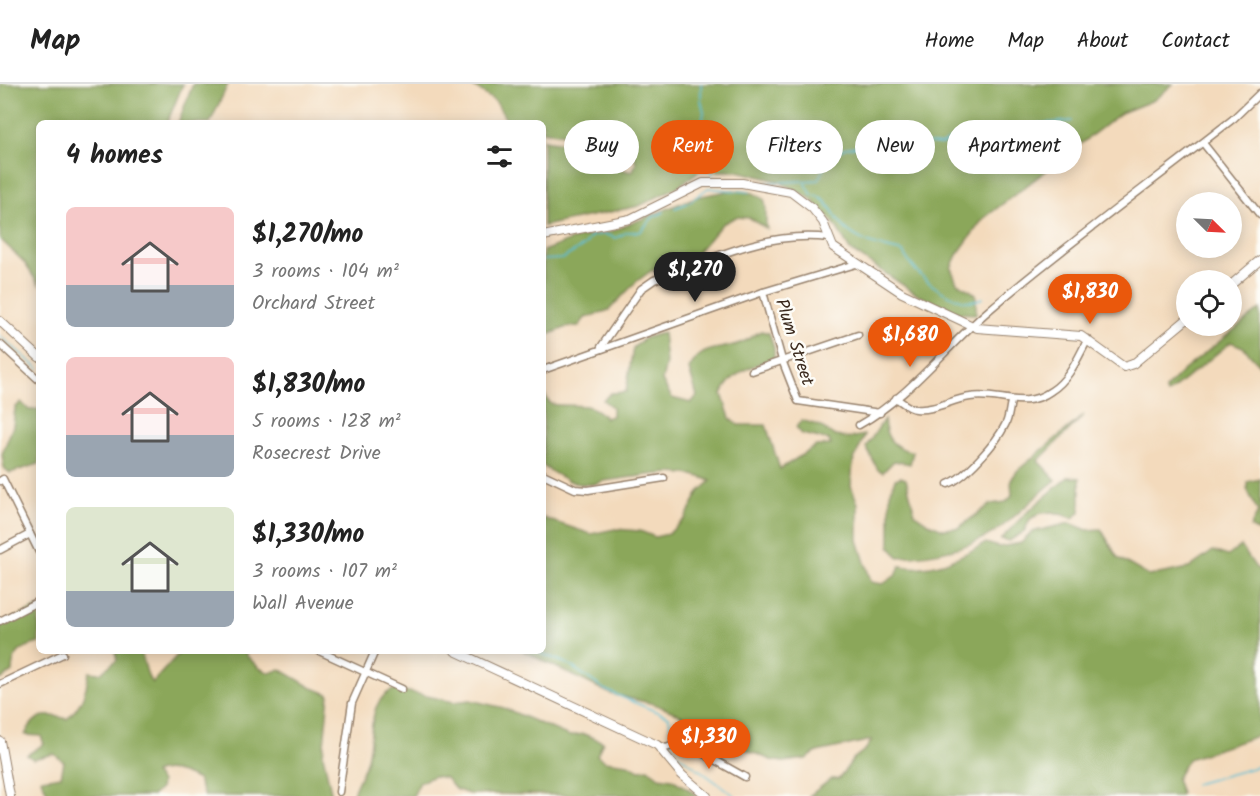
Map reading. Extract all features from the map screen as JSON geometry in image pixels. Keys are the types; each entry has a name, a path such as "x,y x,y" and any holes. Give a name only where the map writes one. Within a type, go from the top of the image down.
{"street":[{"path":"859,425 881,413 971,325 1014,289 1203,143 1260,93"},
{"path":"1203,143 1260,216"},
{"path":"546,235 630,219 703,183 742,183 790,192 812,208 823,222 833,247 856,264 902,293 971,325 992,331 1082,336 1124,367 1133,364 1176,328"},
{"path":"601,347 641,289 654,280 767,239 802,234 829,238"},
{"path":"1242,275 1260,260"},
{"path":"546,369 601,347 763,292 856,264"},
{"name":"Plum Street","path":"763,292 782,360 798,401 881,413"},
{"path":"0,321 36,354"},
{"path":"752,371 858,335"},
{"path":"896,398 913,409 974,396 1011,402 1032,399 1049,393 1062,383 1088,339"},
{"path":"0,344 36,377"},
{"path":"948,484 957,481 997,437 1006,424 1011,402"},
{"path":"546,475 575,489 588,490 664,478"},
{"path":"2,480 36,546"},
{"path":"0,550 30,534"},
{"path":"0,621 36,603"},
{"path":"0,684 63,654"},
{"path":"325,654 402,689"},
{"path":"339,792 352,703 374,654"},
{"path":"461,654 657,745 666,748 680,743 745,777"},
{"path":"0,741 10,796"},
{"path":"657,745 682,775 707,796"}],"green space":[{"path":"0,84 183,84 168,120 36,120 36,280 24,262 0,239"},
{"path":"193,84 228,84 211,120 179,120"},
{"path":"480,84 1173,84 1154,100 1121,113 1082,143 1082,120 947,120 947,174 1042,174 983,219 957,255 951,268 957,283 976,294 976,314 957,313 918,295 850,250 834,223 810,198 778,181 750,174 843,174 843,120 746,120 746,173 734,171 734,120 651,120 651,174 695,174 677,187 639,206 546,225 546,140 564,143 564,174 639,174 639,120 564,120 564,134 546,131 546,120 506,120 496,102 474,87"},
{"path":"733,190 753,193 764,199 767,229 750,218 736,217 722,224 695,255 651,271 636,282 609,310 585,318 579,326 567,327 546,336 546,250 579,237 610,232 696,197"},
{"path":"1260,309 1260,365 1243,347 1231,342 1167,394 1165,389 1184,370 1226,336 1242,336 1242,323"},
{"path":"761,331 769,333 774,348 774,358 737,375 726,386 722,394 730,418 738,425 766,425 780,469 816,446 831,445 829,440 802,434 796,427 802,420 820,426 835,436 849,438 865,435 853,462 851,486 858,504 858,540 871,582 883,584 896,575 900,566 934,565 986,543 999,547 1021,543 1032,532 1070,523 1087,530 1101,529 1118,558 1149,576 1189,568 1213,551 1228,556 1241,546 1256,568 1260,570 1260,735 1188,759 1176,779 1181,793 1179,796 809,796 831,779 839,779 853,759 866,749 872,740 817,752 806,759 783,762 771,760 737,746 676,713 654,704 611,694 529,654 546,654 546,519 591,534 615,529 640,531 655,537 668,534 685,519 699,492 711,481 699,476 672,473 644,475 587,485 564,479 546,468 546,397 551,404 587,406 605,418 612,416 612,407 603,400 611,393 626,392 633,348 645,338 663,333 666,363 662,381 672,398 691,403 697,396 689,369 695,360 707,351 747,340"},
{"path":"21,402 29,410 36,409 36,465 10,473 4,468 2,454 13,426 15,408"},
{"path":"1084,415 1038,461 1056,480 1000,528 978,541 937,553 898,557 890,546 890,493 895,479 901,477 906,479 915,514 943,529 958,528 991,504 1006,502 1012,496 1011,480 1017,471"},
{"path":"884,419 886,432 892,442 913,452 910,464 894,461 883,472 878,470 866,447"},
{"path":"1068,477 1080,478 1080,512 1073,518 1053,512 1041,513 1030,519 1024,532 1009,541 1001,539 1025,514"},
{"path":"1260,479 1260,533 1250,527 1258,512 1247,489 1247,482"},
{"path":"36,608 36,644 19,652 12,665 12,672 0,680 0,624"},
{"path":"116,654 141,654 152,683 178,654 246,654 259,668 270,673 280,669 312,688 329,694 323,755 332,796 204,796 198,780 182,773 165,770 154,773 161,782 160,789 152,796 49,796 41,779 61,776 64,762 54,754 33,759 27,755 44,744 41,736 25,735 33,722 42,716 67,719 82,698 89,672 100,673 117,660"},
{"path":"395,689 454,702 470,700 504,708 569,736 584,734 603,742 597,755 605,761 628,764 639,770 648,769 659,777 672,779 699,796 469,794 455,789 446,778 434,776 420,782 413,796 352,796 369,752 375,710 386,694"}],"waterway":[{"path":"701,84 704,112 700,135 713,175"},
{"path":"765,183 819,180 828,157 845,148 895,140 941,145 947,141"},
{"path":"805,182 812,195 823,200 853,235 873,244 903,252 916,271 949,295 961,300 972,301 983,298"},
{"path":"675,208 688,203 708,188 750,192"},
{"path":"546,260 562,259 585,245 591,236 604,234 616,238 627,232 640,232 653,217 664,212"},
{"path":"0,336 36,366"},
{"path":"543,654 568,664 605,690 669,717 672,742"},
{"path":"673,747 676,753 735,796"},
{"path":"1195,784 1260,766"}]}
